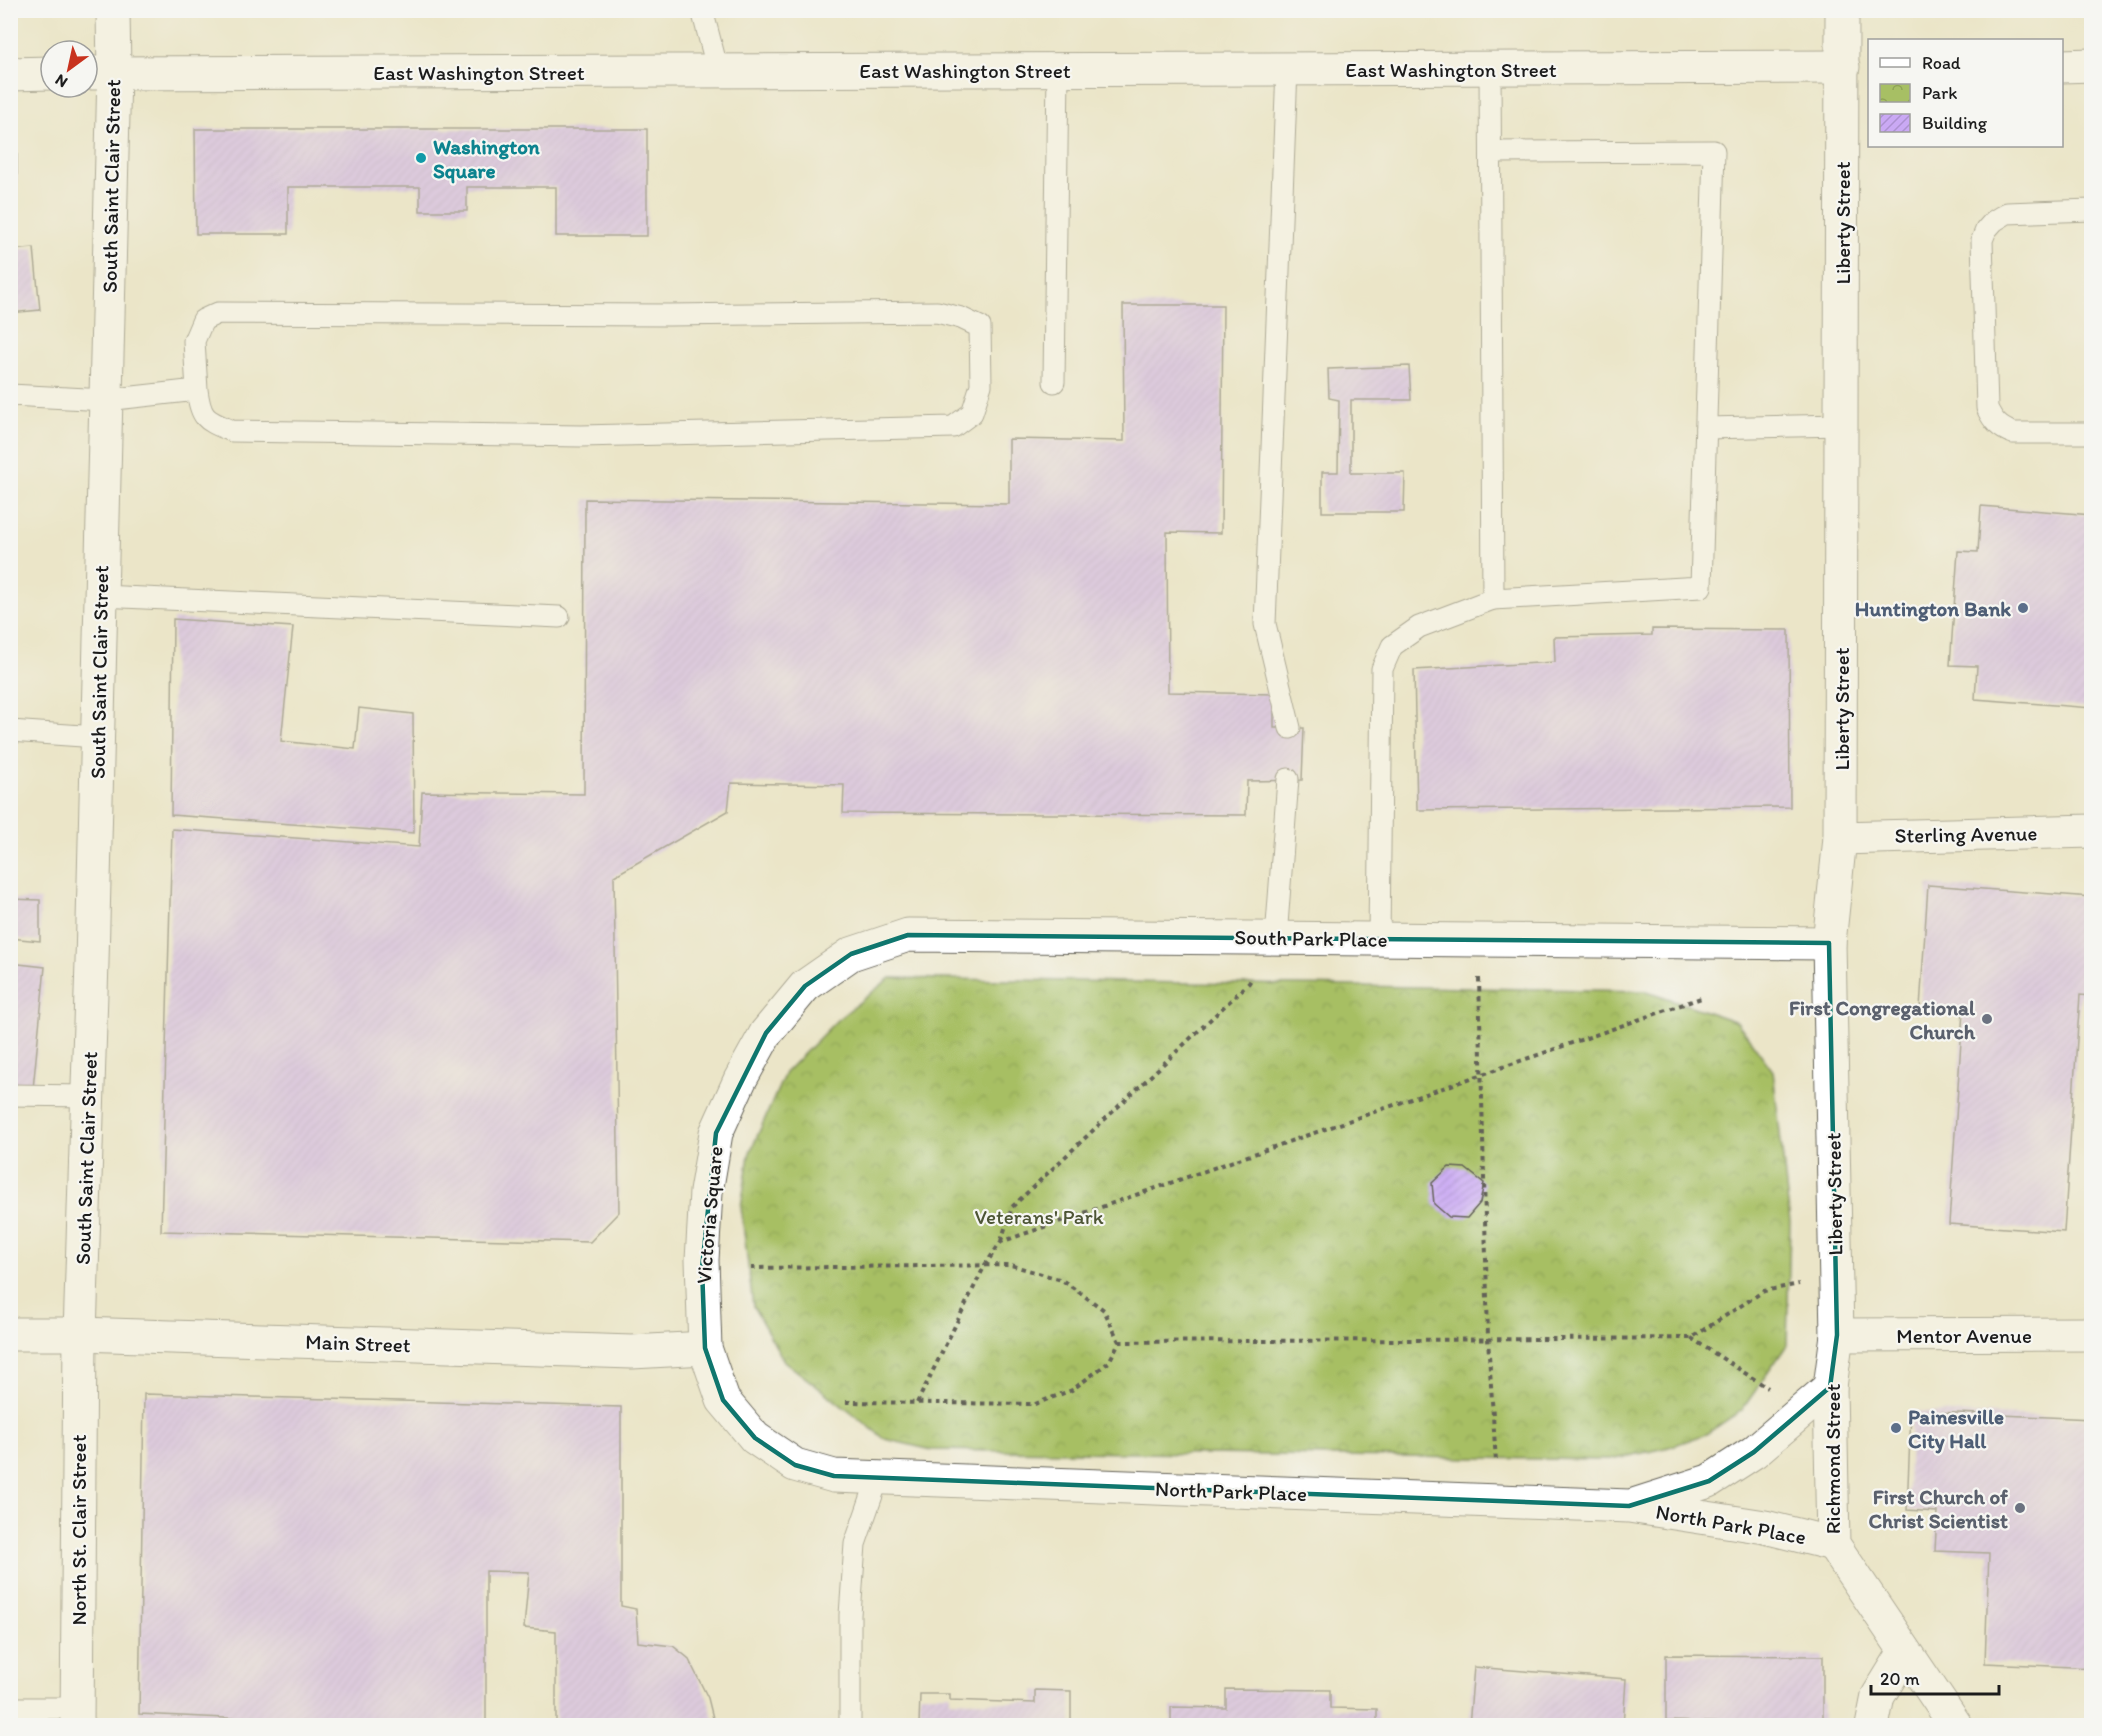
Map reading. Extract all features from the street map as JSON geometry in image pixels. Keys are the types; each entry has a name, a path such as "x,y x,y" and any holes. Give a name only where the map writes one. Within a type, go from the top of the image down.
{"street":[{"name":"South Saint Clair Street","path":"80,1334 106,400 100,73 113,10"},
{"name":"Liberty Street","path":"1837,1335 1829,943 1840,838 1842,424 1856,67 1842,10"},
{"path":"2063,66 2091,65"},
{"name":"East Washington Street","path":"100,73 1856,67"},
{"path":"10,74 39,73"},
{"name":"Sterling Avenue","path":"1840,838 2091,831"},
{"name":"South Park Place","path":"805,986 851,954 908,935 1829,943"},
{"name":"Victoria Square","path":"805,986 766,1033 740,1080 716,1133 706,1192 702,1260 705,1348 723,1400 755,1438 795,1465 834,1476"},
{"name":"Main Street","path":"10,1334 80,1334 632,1352 705,1348"},
{"name":"North St. Clair Street","path":"77,1717 80,1334"},
{"name":"Mentor Avenue","path":"1837,1335 2091,1334"},
{"name":"Richmond Street","path":"1837,1335 1830,1388 1833,1544 1956,1725"},
{"name":"North Park Place","path":"1629,1506 1709,1481 1754,1452 1830,1388"},
{"name":"North Park Place","path":"834,1476 1629,1506 1765,1527 1833,1544"},
{"path":"1872,1725 1878,1696 1905,1652"}],"lane":[{"path":"702,10 718,71"},
{"path":"1287,69 1265,624 1290,728"},
{"path":"1490,69 1493,599"},
{"path":"1054,382 1058,70"},
{"path":"1379,939 1382,669 1392,646 1419,627 1493,599 1701,587 1714,151 1491,152"},
{"path":"2091,210 2007,213 1994,221 1986,230 1982,240 1987,408 1994,422 2004,430 2013,433 2091,433"},
{"path":"937,312 961,318 980,327 981,386 972,413 953,428 580,436 232,431 210,422 199,409 197,390 194,341 203,320 218,313 669,315 937,312"},
{"path":"10,395 106,400 197,390"},
{"path":"1706,428 1842,424"},
{"path":"101,596 559,617"},
{"path":"10,731 97,737"},
{"path":"1276,938 1288,779"},
{"path":"10,1095 88,1096"},
{"path":"850,1725 850,1615 855,1544 878,1478"},
{"path":"10,1708 77,1717"}],"path":[{"path":"916,1403 985,1265 1001,1242 1012,1207 1249,983 1276,938"},
{"path":"1478,939 1488,1339 1499,1502"},
{"path":"1001,1242 1704,997"},
{"path":"751,1268 1011,1265 1062,1280 1104,1310 1119,1341"},
{"path":"1119,1341 1691,1338 1764,1291 1800,1284"},
{"path":"1691,1338 1768,1388"},
{"path":"843,1402 1035,1404 1072,1390 1082,1383 1109,1362 1119,1341"}],"highlighted area":[{"path":"908,935 1829,943 1837,1335 1830,1387 1754,1452 1709,1481 1629,1506 834,1476 795,1465 755,1438 723,1400 705,1348 702,1268 716,1133 766,1033 805,986 851,954"}],"green space":[{"name":"Veterans' Park","path":"890,978 1647,991 1737,1022 1773,1071 1790,1222 1787,1345 1742,1410 1706,1434 1666,1448 1610,1460 932,1450 885,1439 784,1361 753,1306 741,1207 749,1155 785,1073 837,1020"}],"building":[{"name":"Washington Square","path":"195,129 647,129 647,236 556,236 556,187 467,187 467,211 420,211 420,187 288,187 288,234 196,234"},
{"path":"10,143 17,143 17,203 10,203"},
{"path":"34,248 40,310 10,313 10,250"},
{"path":"1123,305 1223,305 1221,533 1167,532 1168,692 1274,694 1274,728 1304,728 1302,780 1247,781 1246,815 843,813 844,785 731,783 728,811 614,876 619,1212 590,1242 161,1231 172,829 419,847 422,792 584,794 585,499 1009,504 1009,439 1124,441"},
{"path":"1409,366 1411,400 1351,400 1351,473 1405,473 1404,512 1322,512 1322,472 1338,472 1339,400 1329,398 1328,369"},
{"name":"Huntington Bank","path":"1981,506 2092,515 2092,708 1975,699 1977,666 1950,665 1958,551 1978,552"},
{"path":"173,619 293,627 281,741 355,749 359,708 413,714 414,833 171,815"},
{"path":"1652,629 1789,630 1790,807 1417,810 1414,670 1555,662 1554,637 1652,635"},
{"path":"1928,885 2092,897 2092,996 2080,995 2064,1232 1949,1224 1963,1011 1920,1008"},
{"path":"10,899 40,900 40,941 10,938"},
{"path":"10,963 45,967 33,1089 10,1086"},
{"path":"1449,1167 1465,1168 1484,1183 1480,1203 1467,1218 1449,1217 1434,1204 1432,1183"},
{"path":"144,1394 621,1407 621,1606 636,1609 638,1642 673,1646 688,1658 708,1698 715,1726 556,1726 556,1631 524,1628 529,1572 486,1571 486,1726 397,1726 139,1714"},
{"path":"1911,1411 2092,1419 2092,1668 1985,1663 1989,1553 1935,1551 1937,1512 1907,1510"},
{"path":"1666,1655 1823,1656 1823,1726 1738,1726 1738,1723 1666,1721"},
{"path":"1474,1667 1626,1679 1623,1726 1469,1726"},
{"path":"1226,1689 1330,1690 1330,1708 1377,1709 1377,1726 1171,1726 1171,1707 1226,1708"},
{"path":"1035,1690 1071,1691 1071,1725 919,1726 920,1694 950,1694 950,1700 1035,1703"}],"place":[{"name":"Washington Square","path":"421,158"},
{"name":"Huntington Bank","path":"2023,608"},
{"name":"First Congregational Church","path":"1987,1019"},
{"name":"Painesville City Hall","path":"1896,1428"},
{"name":"First Church of Christ Scientist","path":"2020,1508"}]}
